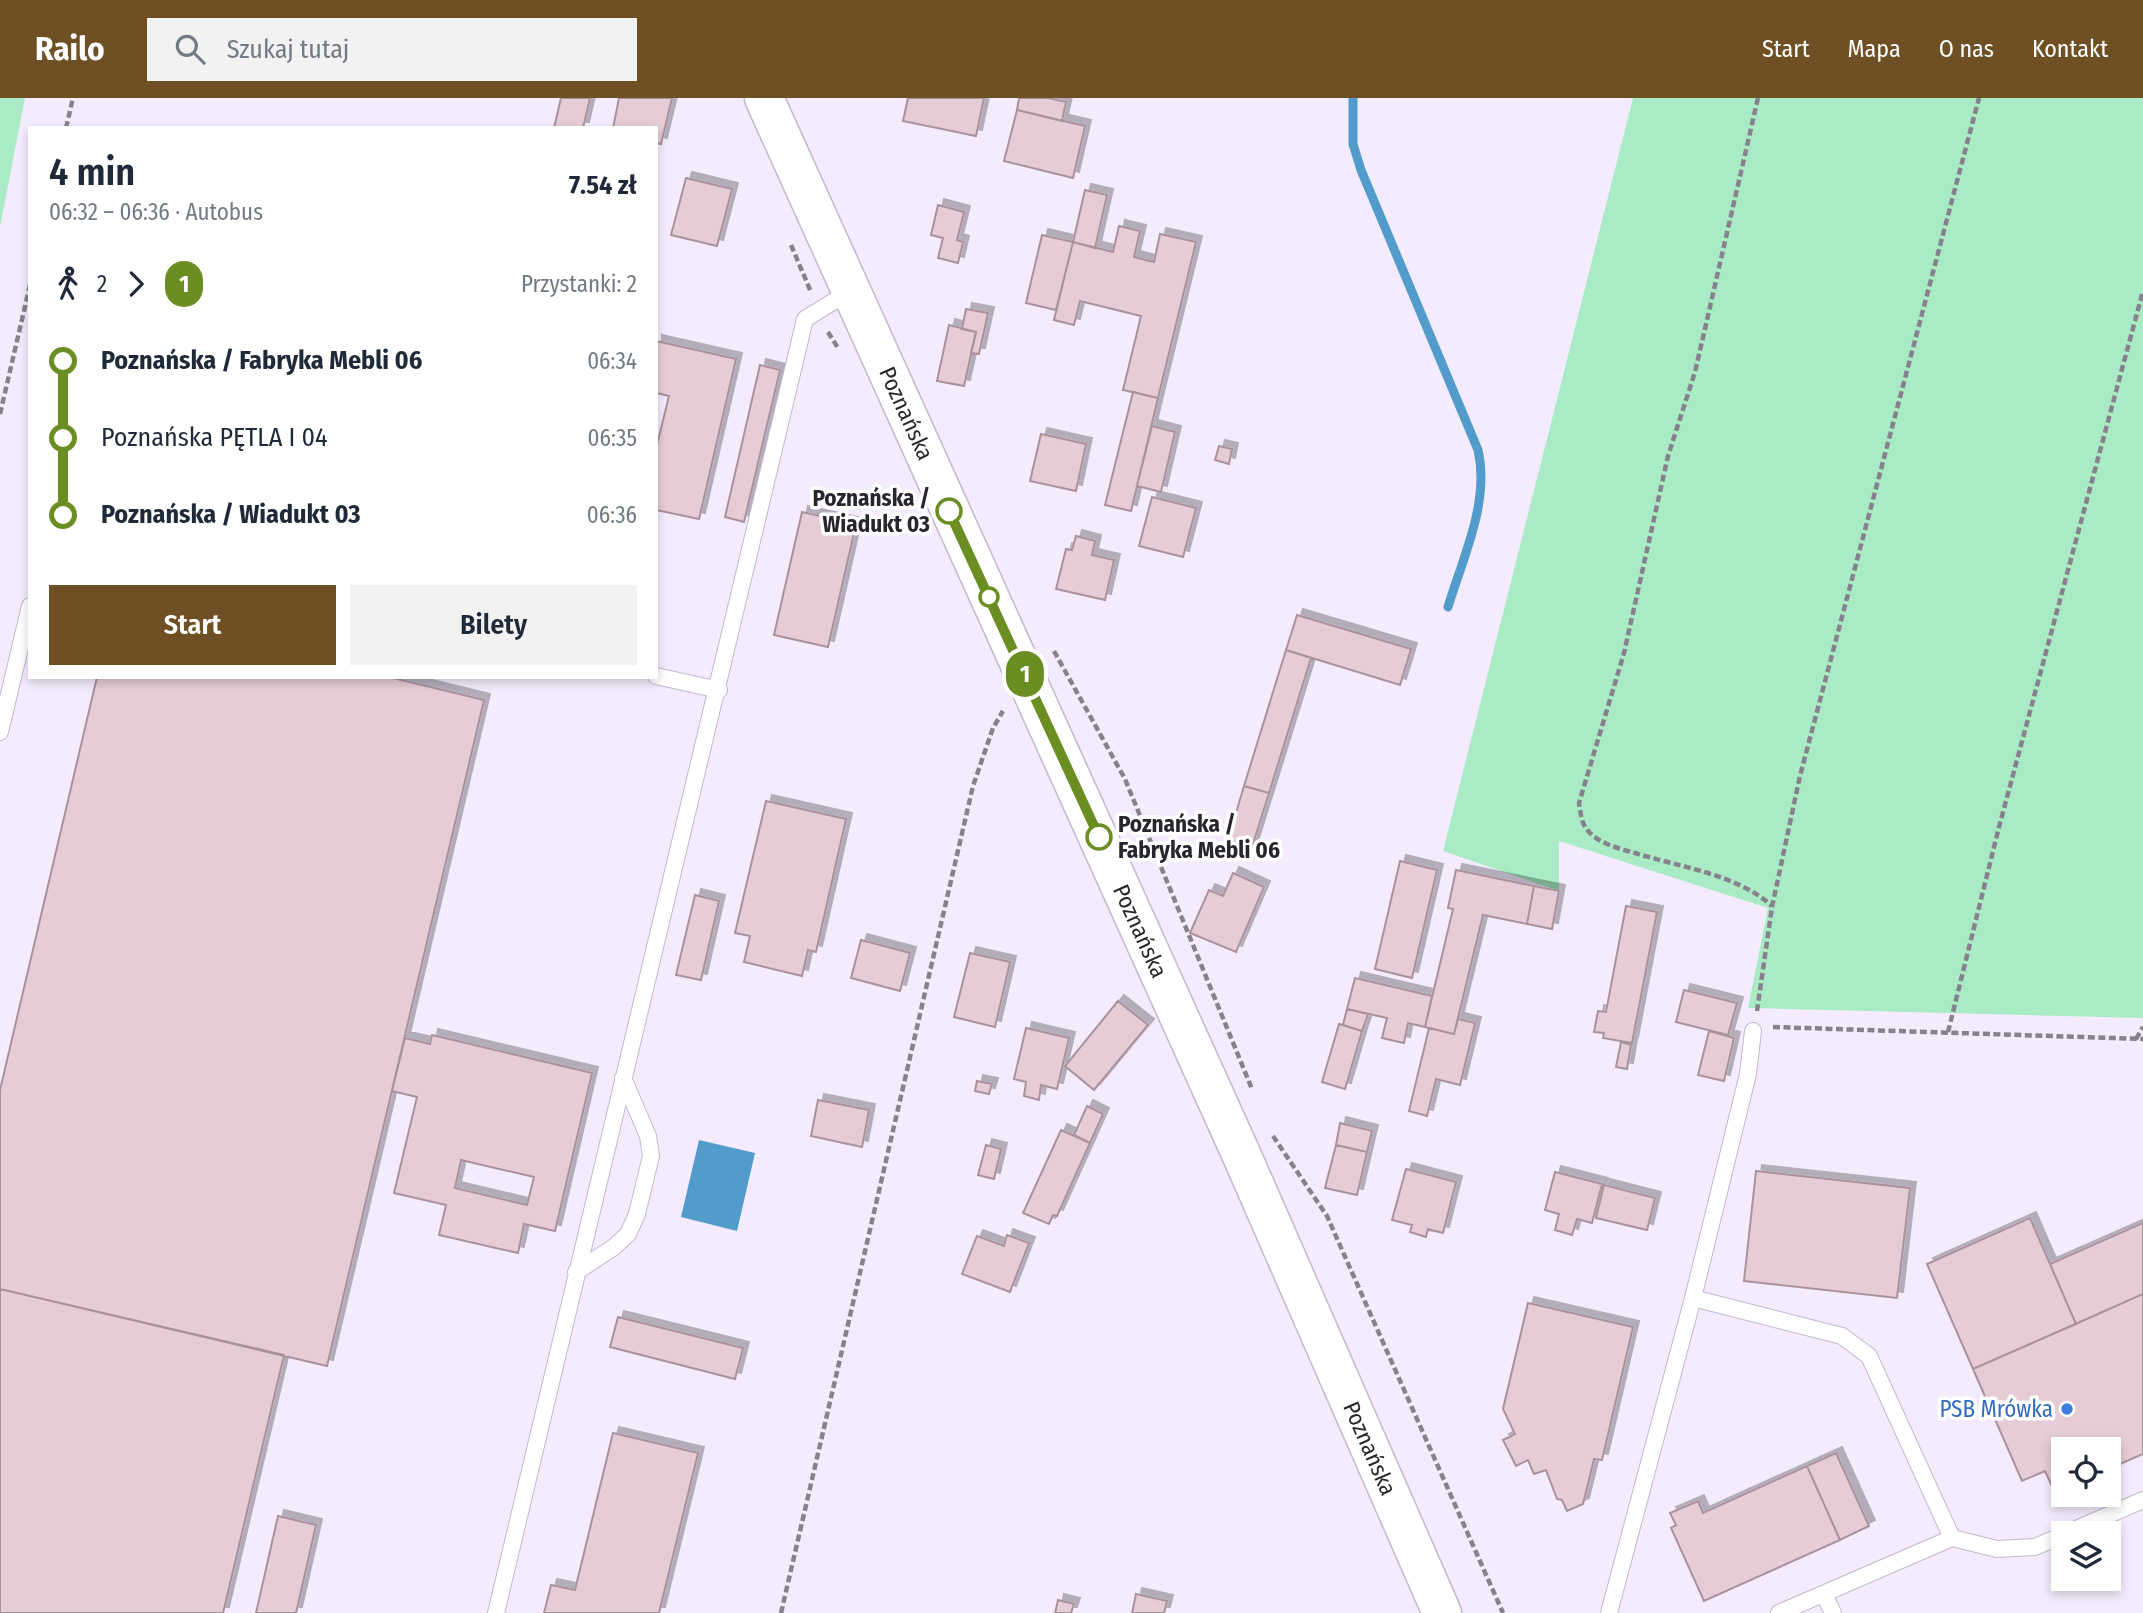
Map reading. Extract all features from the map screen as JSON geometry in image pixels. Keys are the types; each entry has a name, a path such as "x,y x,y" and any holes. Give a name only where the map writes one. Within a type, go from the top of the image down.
{"street":[{"name":"Poznańska","path":"764,98 1242,1156 1441,1613"}],"lane":[{"path":"496,1613 576,1272 719,690 805,319 852,290"},
{"path":"0,732 28,614"},
{"path":"658,676 719,690"},
{"path":"1609,1613 1693,1298 1748,1074 1753,1031"},
{"path":"576,1272 614,1247 628,1234 637,1214 651,1156 648,1136 623,1078"},
{"path":"1693,1298 1842,1336 1869,1356 1952,1538"},
{"path":"2095,1521 2143,1500"},
{"path":"1779,1613 1952,1538 1997,1549 2035,1547 2051,1540"},
{"path":"1824,1594 1833,1613"}],"path":[{"path":"66,126 73,98"},
{"path":"1758,98 1695,372 1668,456 1624,653 1579,803 1581,820 1591,834 1612,846 1757,892 1772,907"},
{"path":"1979,98 1800,776 1772,907 1753,1031 1783,1025 2143,1039"},
{"path":"1948,1032 1999,827 2143,291"},
{"path":"0,414 28,294"},
{"path":"1049,641 1125,779 1255,1095"},
{"path":"782,1613 973,786 993,728 1014,697 1030,683"},
{"path":"2136,1039 2143,1027"},
{"path":"1271,1133 1327,1216 1503,1613"}],"green space":[{"path":"0,98 25,98 0,227"},
{"path":"1633,98 2143,98 2143,1018 1748,1008 1768,908 1559,841 1559,891 1443,851"}],"water":[{"path":"699,1140 755,1153 737,1231 681,1217"}],"building":[{"path":"561,98 590,98 583,126 554,126"},
{"path":"619,98 672,98 661,144 658,143 658,126 613,126"},
{"path":"908,98 984,98 976,136 903,121"},
{"path":"1019,98 1048,98 1066,102 1062,121 1017,110"},
{"path":"1017,110 1085,126 1073,178 1004,161"},
{"path":"686,178 732,189 717,246 671,235"},
{"path":"1085,190 1107,195 1095,248 1073,242"},
{"path":"938,205 964,212 957,240 963,242 958,263 938,258 943,238 931,235"},
{"path":"1119,226 1140,231 1134,257 1154,262 1160,234 1196,242 1158,398 1123,390 1141,316 1080,301 1074,325 1054,320 1073,242 1113,252"},
{"path":"1042,235 1073,242 1056,310 1026,303"},
{"path":"966,309 988,313 979,354 971,353 976,332 962,329"},
{"path":"949,325 976,332 964,386 937,381"},
{"path":"658,341 736,359 699,519 658,510 658,441 669,396 658,393"},
{"path":"760,365 780,370 744,522 725,517"},
{"path":"1133,392 1158,398 1131,511 1105,505"},
{"path":"1152,426 1175,432 1161,492 1137,486"},
{"path":"1041,434 1086,444 1076,491 1030,481"},
{"path":"1219,446 1232,449 1229,464 1215,460"},
{"path":"1152,497 1196,508 1183,557 1139,546"},
{"path":"802,512 856,524 828,647 774,635"},
{"path":"1076,536 1095,541 1092,555 1114,560 1105,600 1056,589 1066,549 1072,550"},
{"path":"1297,615 1411,649 1400,685 1286,650"},
{"path":"1286,650 1311,658 1269,793 1244,786"},
{"path":"97,679 397,679 484,700 327,1366 0,1289 0,1090"},
{"path":"1244,786 1269,793 1252,847 1228,840"},
{"path":"766,801 846,819 816,952 808,950 802,976 744,962 750,936 735,933"},
{"path":"1400,861 1437,870 1412,978 1375,969"},
{"path":"1456,870 1534,886 1527,924 1483,915 1454,1034 1425,1027 1453,909 1448,908"},
{"path":"1233,873 1264,887 1236,952 1190,933 1209,890 1223,896"},
{"path":"1534,886 1559,891 1552,929 1527,924"},
{"path":"695,895 719,901 701,980 676,975"},
{"path":"1626,906 1657,912 1632,1043 1603,1038 1604,1033 1594,1032 1598,1011 1606,1012"},
{"path":"861,940 910,953 900,991 851,978"},
{"path":"970,953 1010,962 995,1027 954,1017"},
{"path":"1355,978 1432,996 1425,1027 1408,1023 1404,1043 1382,1038 1387,1018 1347,1009"},
{"path":"1684,990 1737,1003 1728,1035 1676,1022"},
{"path":"1118,1001 1148,1025 1094,1090 1065,1066"},
{"path":"1347,1009 1368,1014 1362,1031 1343,1025"},
{"path":"1458,1019 1475,1023 1460,1085 1436,1079 1427,1116 1409,1111 1429,1028 1454,1034"},
{"path":"1339,1024 1362,1031 1345,1089 1322,1082"},
{"path":"1026,1028 1069,1038 1057,1089 1041,1085 1039,1100 1024,1096 1026,1082 1014,1079"},
{"path":"1709,1031 1734,1038 1724,1081 1698,1075"},
{"path":"432,1035 592,1073 555,1231 524,1224 518,1253 439,1235 446,1205 394,1193 417,1097 392,1091 405,1038 430,1044","holes":["461,1160 534,1177 527,1205 455,1188"]},
{"path":"1621,1042 1631,1045 1627,1069 1616,1067"},
{"path":"977,1081 992,1084 989,1094 975,1091"},
{"path":"818,1100 869,1110 862,1147 811,1136"},
{"path":"1087,1106 1103,1114 1090,1143 1074,1135"},
{"path":"1340,1123 1372,1131 1367,1152 1336,1145"},
{"path":"1061,1130 1090,1143 1057,1216 1053,1215 1049,1224 1023,1213"},
{"path":"986,1145 1001,1149 994,1179 978,1175"},
{"path":"1336,1145 1367,1152 1357,1195 1325,1188"},
{"path":"1406,1169 1456,1182 1443,1233 1428,1229 1426,1237 1410,1232 1412,1225 1392,1220"},
{"path":"1756,1171 1910,1188 1897,1298 1744,1281"},
{"path":"1555,1172 1602,1184 1592,1223 1577,1219 1572,1235 1555,1230 1559,1214 1545,1210"},
{"path":"1604,1185 1655,1198 1647,1230 1596,1218"},
{"path":"2030,1218 2076,1324 1973,1369 1927,1264"},
{"path":"2143,1223 2143,1294 2076,1324 2050,1264"},
{"path":"1007,1235 1029,1243 1010,1292 962,1274 977,1236 1004,1246"},
{"path":"0,1289 284,1355 223,1613 0,1613"},
{"name":"PSB Mrówka","path":"2143,1294 2143,1454 2121,1464 2121,1437 2051,1437 2051,1484 2045,1471 2022,1481 1973,1369"},
{"path":"1528,1303 1633,1327 1602,1460 1594,1459 1583,1504 1567,1511 1562,1500 1557,1499 1546,1470 1534,1474 1528,1460 1516,1466 1503,1440 1515,1434 1503,1409"},
{"path":"618,1317 743,1348 735,1379 610,1347"},
{"path":"613,1433 698,1453 659,1613 544,1613 551,1585 575,1590"},
{"path":"1836,1453 1869,1526 1840,1540 1807,1466"},
{"path":"1807,1466 1840,1540 1704,1601 1671,1528 1676,1525 1670,1513 1698,1501 1703,1513"},
{"path":"278,1516 316,1525 296,1613 256,1613"},
{"path":"1136,1594 1167,1601 1164,1613 1132,1613"},
{"path":"1058,1600 1074,1604 1071,1613 1055,1613"}],"waterway":[{"path":"1353,98 1353,144 1361,170 1478,450 1481,470 1478,509 1448,607"}],"bus line":[{"name":"1","path":"949,511 1099,837"}],"place":[{"name":"Poznańska / Wiadukt 03","path":"949,511"},
{"name":"Poznańska / Fabryka Mebli 06","path":"1099,837"},
{"name":"PSB Mrówka","path":"2067,1409"}]}
